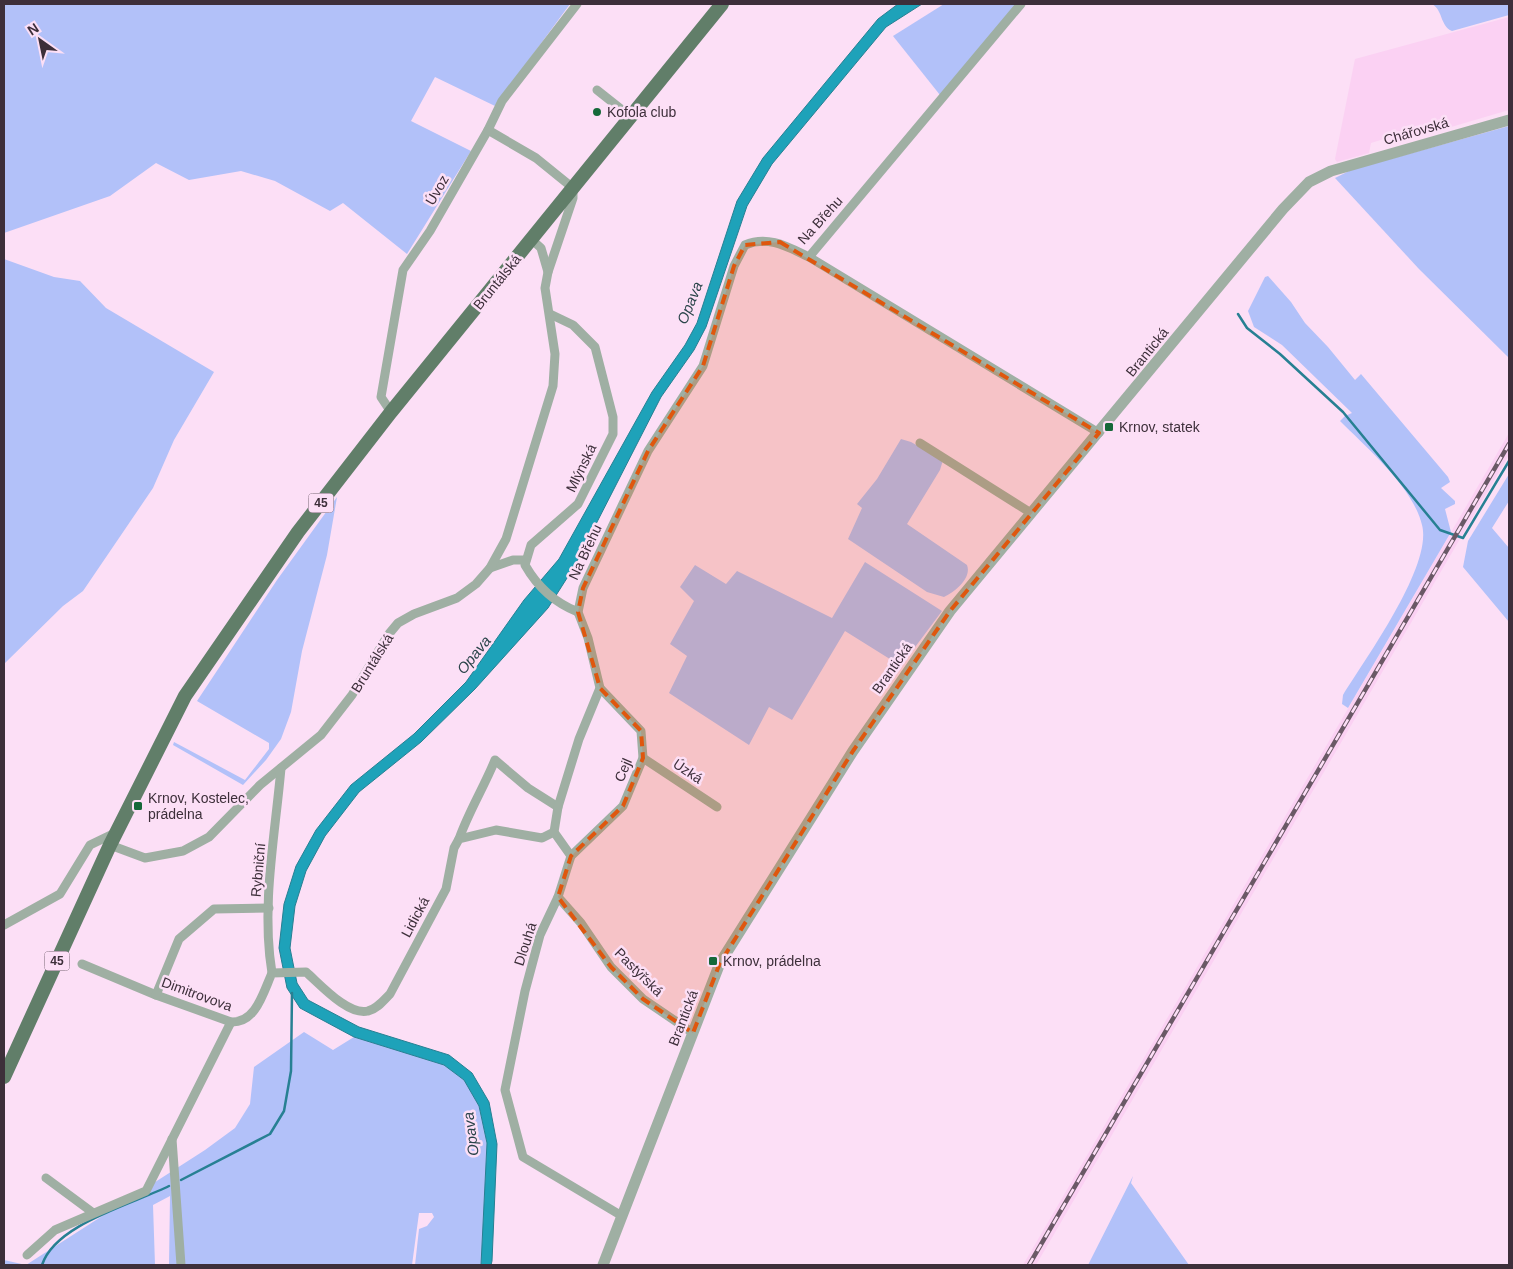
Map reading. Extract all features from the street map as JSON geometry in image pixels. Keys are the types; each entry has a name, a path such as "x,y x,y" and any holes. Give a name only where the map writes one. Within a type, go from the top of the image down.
{"main road":[{"name":"Bruntálská","path":"4,1077 110,845 184,696 298,532 392,412 722,4"}],"street":[{"name":"Úvoz","path":"392,412 381,397 403,270 430,231 488,130 502,100 577,4"},
{"name":"Na Břehu","path":"578,612 583,588 648,451 703,366 734,266 745,245 759,241 780,242 808,257 1021,4"},
{"path":"597,90 631,117"},
{"name":"Chářovská","path":"1327,172 1509,120"},
{"path":"488,130 536,158 573,188"},
{"name":"Brantická","path":"603,1265 720,963 853,751 950,611 1283,209 1309,182 1327,172"},
{"name":"Bruntálská","path":"110,845 145,858 183,850 208,837 280,768 320,735 352,695 388,635 398,623 414,614 458,598 476,584 490,568 506,539 553,386 555,354 545,288 548,272 573,198 573,188"},
{"name":"Bruntálská","path":"531,239 541,248 548,272"},
{"path":"808,257 1099,433"},
{"name":"Mlýnská","path":"526,560 531,544 578,504 613,434 613,417 595,347 573,325 550,314"},
{"path":"920,443 1031,513"},
{"path":"490,568 513,560 526,560 524,565 533,579 562,606 578,612 588,638 600,688 579,739 558,806 554,832 571,856"},
{"name":"Cejl","path":"571,856 623,806 644,758 641,731 600,688"},
{"name":"Úzká","path":"644,758 716,808"},
{"path":"459,839 470,808 484,788 495,760 528,788 558,806"},
{"name":"Rybniční","path":"276,973 267,944 280,768"},
{"path":"459,839 496,830 542,838 554,832"},
{"path":"4,925 60,894 90,845 117,832"},
{"name":"Lidická","path":"276,973 306,972 351,1010 368,1011 381,1004 390,994 446,889 454,848 459,839"},
{"name":"Dlouhá","path":"571,856 558,897 538,944 525,991 505,1090 523,1157 622,1216"},
{"name":"Pastýřská","path":"558,897 580,922 611,967 643,999 693,1033"},
{"path":"156,995 179,939 214,909 269,908"},
{"name":"Dimitrovova","path":"82,964 156,995 231,1022 241,1022 251,1016 276,973"},
{"path":"27,1255 55,1230 92,1212 146,1191 231,1022"},
{"path":"172,1139 181,1265"},
{"path":"46,1178 92,1212"}],"highlighted area":[{"path":"780,242 1099,433 950,611 853,751 720,963 693,1033 643,999 611,967 558,897 571,856 623,806 643,758 641,731 600,688 578,612 583,588 648,451 703,366 734,266 745,245"}],"shaded area":[{"path":"4,4 570,4 495,106 435,77 411,121 471,151 407,254 343,203 330,211 275,181 241,171 189,180 156,163 110,196 4,233"},
{"path":"898,4 922,4 886,27 772,164 747,206 706,327 694,350 661,397 574,567 548,608 475,689 421,742 359,792 325,836 306,871 295,906 290,948 297,983 308,1000 359,1027 449,1055 472,1073 489,1102 497,1144 492,1261 491,1265 481,1265 487,1143 479,1106 464,1080 444,1065 354,1037 300,1008 287,988 279,948 284,904 296,866 316,830 351,785 414,734 466,682 524,600 559,559 652,392 685,345 697,323 737,201 763,158 878,19"},
{"path":"944,4 1018,4 940,95 893,36"},
{"path":"1432,4 1509,4 1509,15 1452,31 1445,26 1438,10"},
{"path":"1509,17 1509,110 1417,137 1411,131 1403,133 1371,143 1369,153 1337,162 1335,159 1355,59"},
{"path":"1509,126 1509,358 1419,269 1335,178 1351,170"},
{"path":"4,259 54,277 80,281 106,308 214,372 174,440 153,488 83,591 63,606 4,664"},
{"path":"1268,276 1291,302 1305,323 1355,380 1361,374 1448,477 1450,482 1441,488 1455,501 1455,504 1445,509 1451,532 1348,708 1342,704 1343,695 1381,636 1408,587 1423,543 1422,525 1409,497 1388,469 1340,421 1352,413 1282,345 1254,327 1248,311 1265,277"},
{"path":"1509,433 1509,455 1036,1265 1023,1265"},
{"path":"901,439 911,442 943,460 940,470 907,524 967,565 968,570 965,580 953,592 944,597 927,592 848,539 862,508 857,504 877,479"},
{"path":"1509,474 1509,501 1492,528 1509,548 1509,622 1463,567 1468,541"},
{"path":"337,497 327,555 302,651 291,712 281,739 266,760 243,785 173,745 174,742 245,780 269,749 269,743 197,701 277,580"},
{"path":"865,562 942,611 901,666 845,631 792,720 769,707 749,745 669,693 687,656 670,644 694,601 680,587 695,565 726,584 737,571 832,618"},
{"path":"304,1032 333,1050 354,1037 444,1065 464,1080 479,1106 487,1143 481,1265 415,1265 419,1229 427,1226 434,1217 432,1213 419,1213 412,1265 169,1265 170,1196 153,1205 155,1265 26,1265 205,1150 235,1128 250,1104 254,1067"},
{"path":"1133,1176 1131,1183 1189,1265 1088,1265"},
{"path":"4,1260 26,1265 4,1265"}],"waterway":[{"path":"1238,314 1247,328 1280,354 1343,412 1440,530 1463,538 1509,461"},
{"path":"181,1180 270,1134 284,1111 291,1071 292,993"},
{"path":"42,1265 50,1251 62,1238 78,1227 116,1208 169,1186"}],"railway":[{"path":"1029,1265 1509,444"}],"place":[{"name":"Kofola club","path":"597,112"},
{"name":"Krnov, statek","path":"1109,427"},
{"name":"Krnov, Kostelec, prádelna","path":"138,806"},
{"name":"Krnov, prádelna","path":"713,961"}],"water label":[{"name":"Opava","path":"690,303"},
{"name":"Opava","path":"474,655"},
{"name":"Opava","path":"471,1134"}]}
